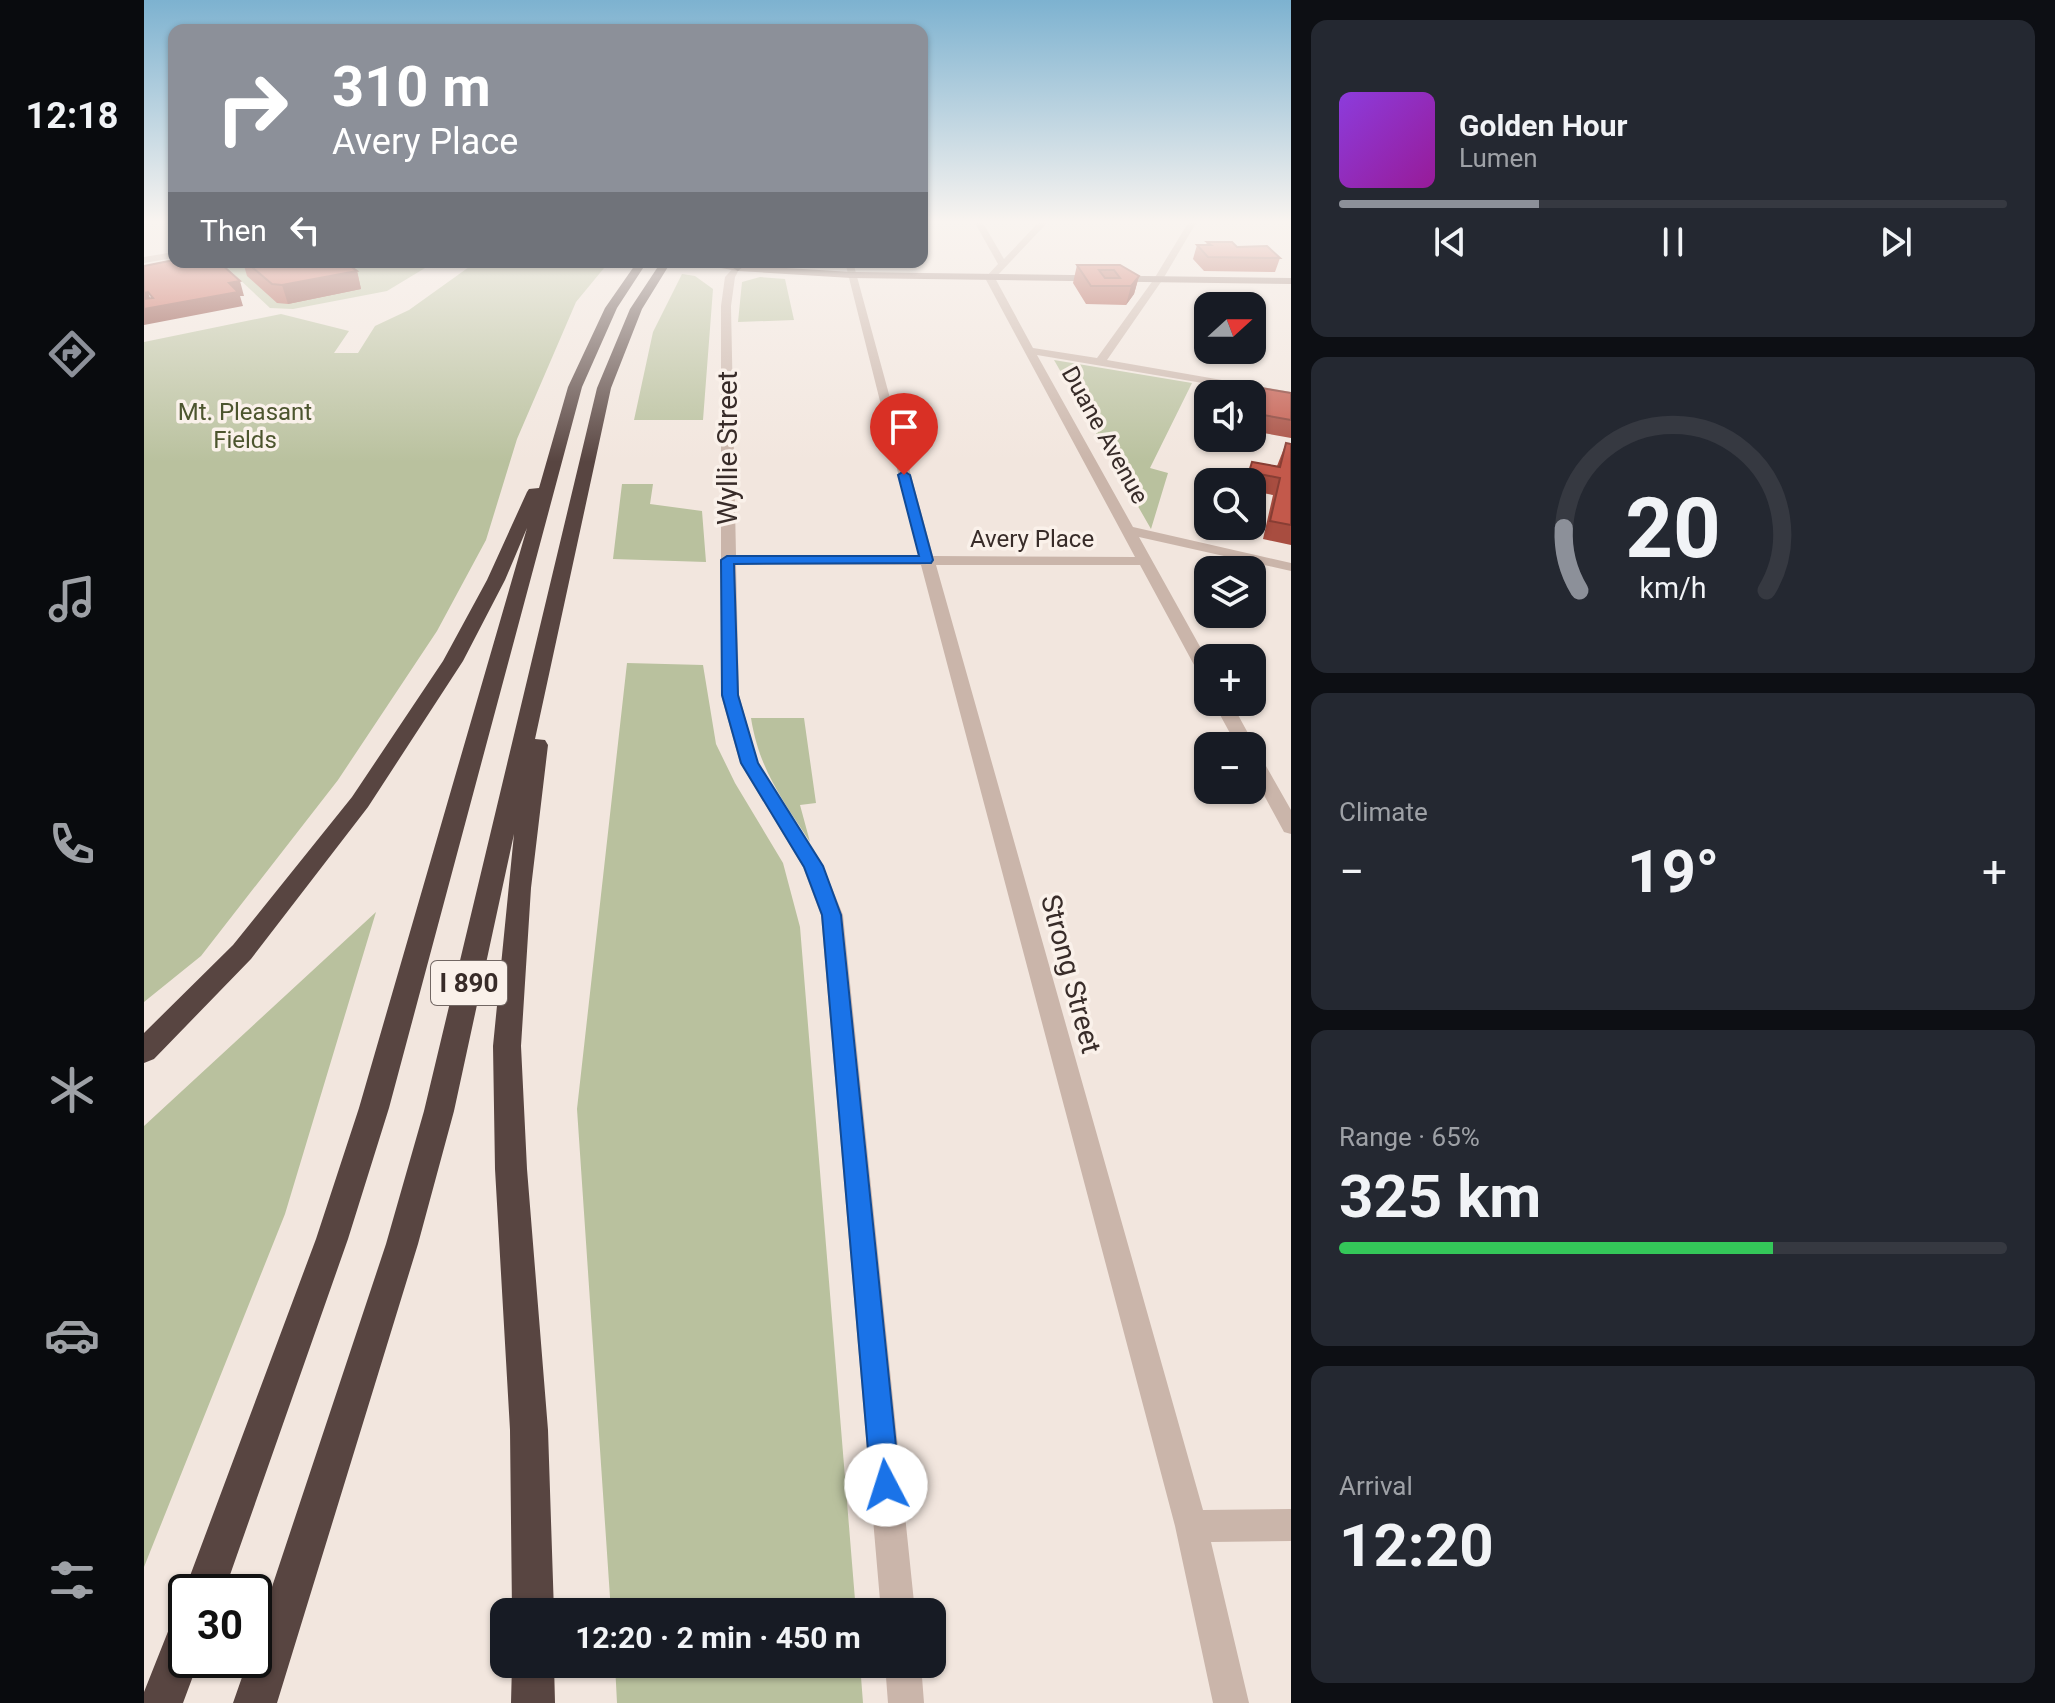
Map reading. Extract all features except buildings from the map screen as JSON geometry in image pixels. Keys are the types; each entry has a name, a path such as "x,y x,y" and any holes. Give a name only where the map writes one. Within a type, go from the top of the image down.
{"highway":[{"name":"I 890","path":"211,1574 332,1239 374,1108 575,387 615,302"},
{"name":"I 890","path":"255,1703 392,1275 439,1111 604,388 640,302"},
{"path":"144,1051 242,952 360,802 453,661 496,580 522,517 556,454"},
{"path":"533,1598 529,1430 511,1169 507,1046 519,888 555,601"},
{"path":"161,1703 171,1678"},
{"path":"533,1678 533,1703"}],"street":[{"name":"Wyllie Street","path":"726,302 730,695 749,763 813,866 832,915 897,1598"},
{"name":"Strong Street","path":"859,302 1191,1526 1231,1703"},
{"name":"Duane Avenue","path":"1003,302 1194,650"},
{"path":"1100,362 1142,302"},
{"path":"1029,350 1291,395"},
{"path":"1128,530 1291,567"},
{"name":"Avery Place","path":"727,560 1145,561"},
{"path":"1266,781 1291,827"},
{"path":"1191,1526 1291,1525"},
{"path":"904,1678 906,1703"}],"green space":[{"path":"264,302 327,302 293,309 270,308"},
{"name":"Mt. Pleasant Fields","path":"420,302 576,302 517,439 486,540 437,631 338,780 201,956 144,1002 144,342 281,314 349,331 334,353 358,353 375,326"},
{"path":"668,302 712,302 703,420 634,420 653,332"},
{"path":"740,302 790,302 794,320 738,322"},
{"path":"1054,360 1192,383 1150,468 1168,473 1151,529"},
{"path":"622,484 653,484 650,504 702,511 706,562 613,559"},
{"path":"627,663 703,665 716,744 735,783 783,863 800,927 855,1598 610,1598 577,1109"},
{"path":"751,718 804,718 816,803 800,805 810,842 766,768"},
{"path":"376,912 285,1214 144,1567 144,1126"},
{"path":"616,1678 861,1678 863,1703 617,1703"}],"route":[{"path":"886,1485 832,915 813,866 749,763 730,695 727,560 927,560 904,475"}]}
